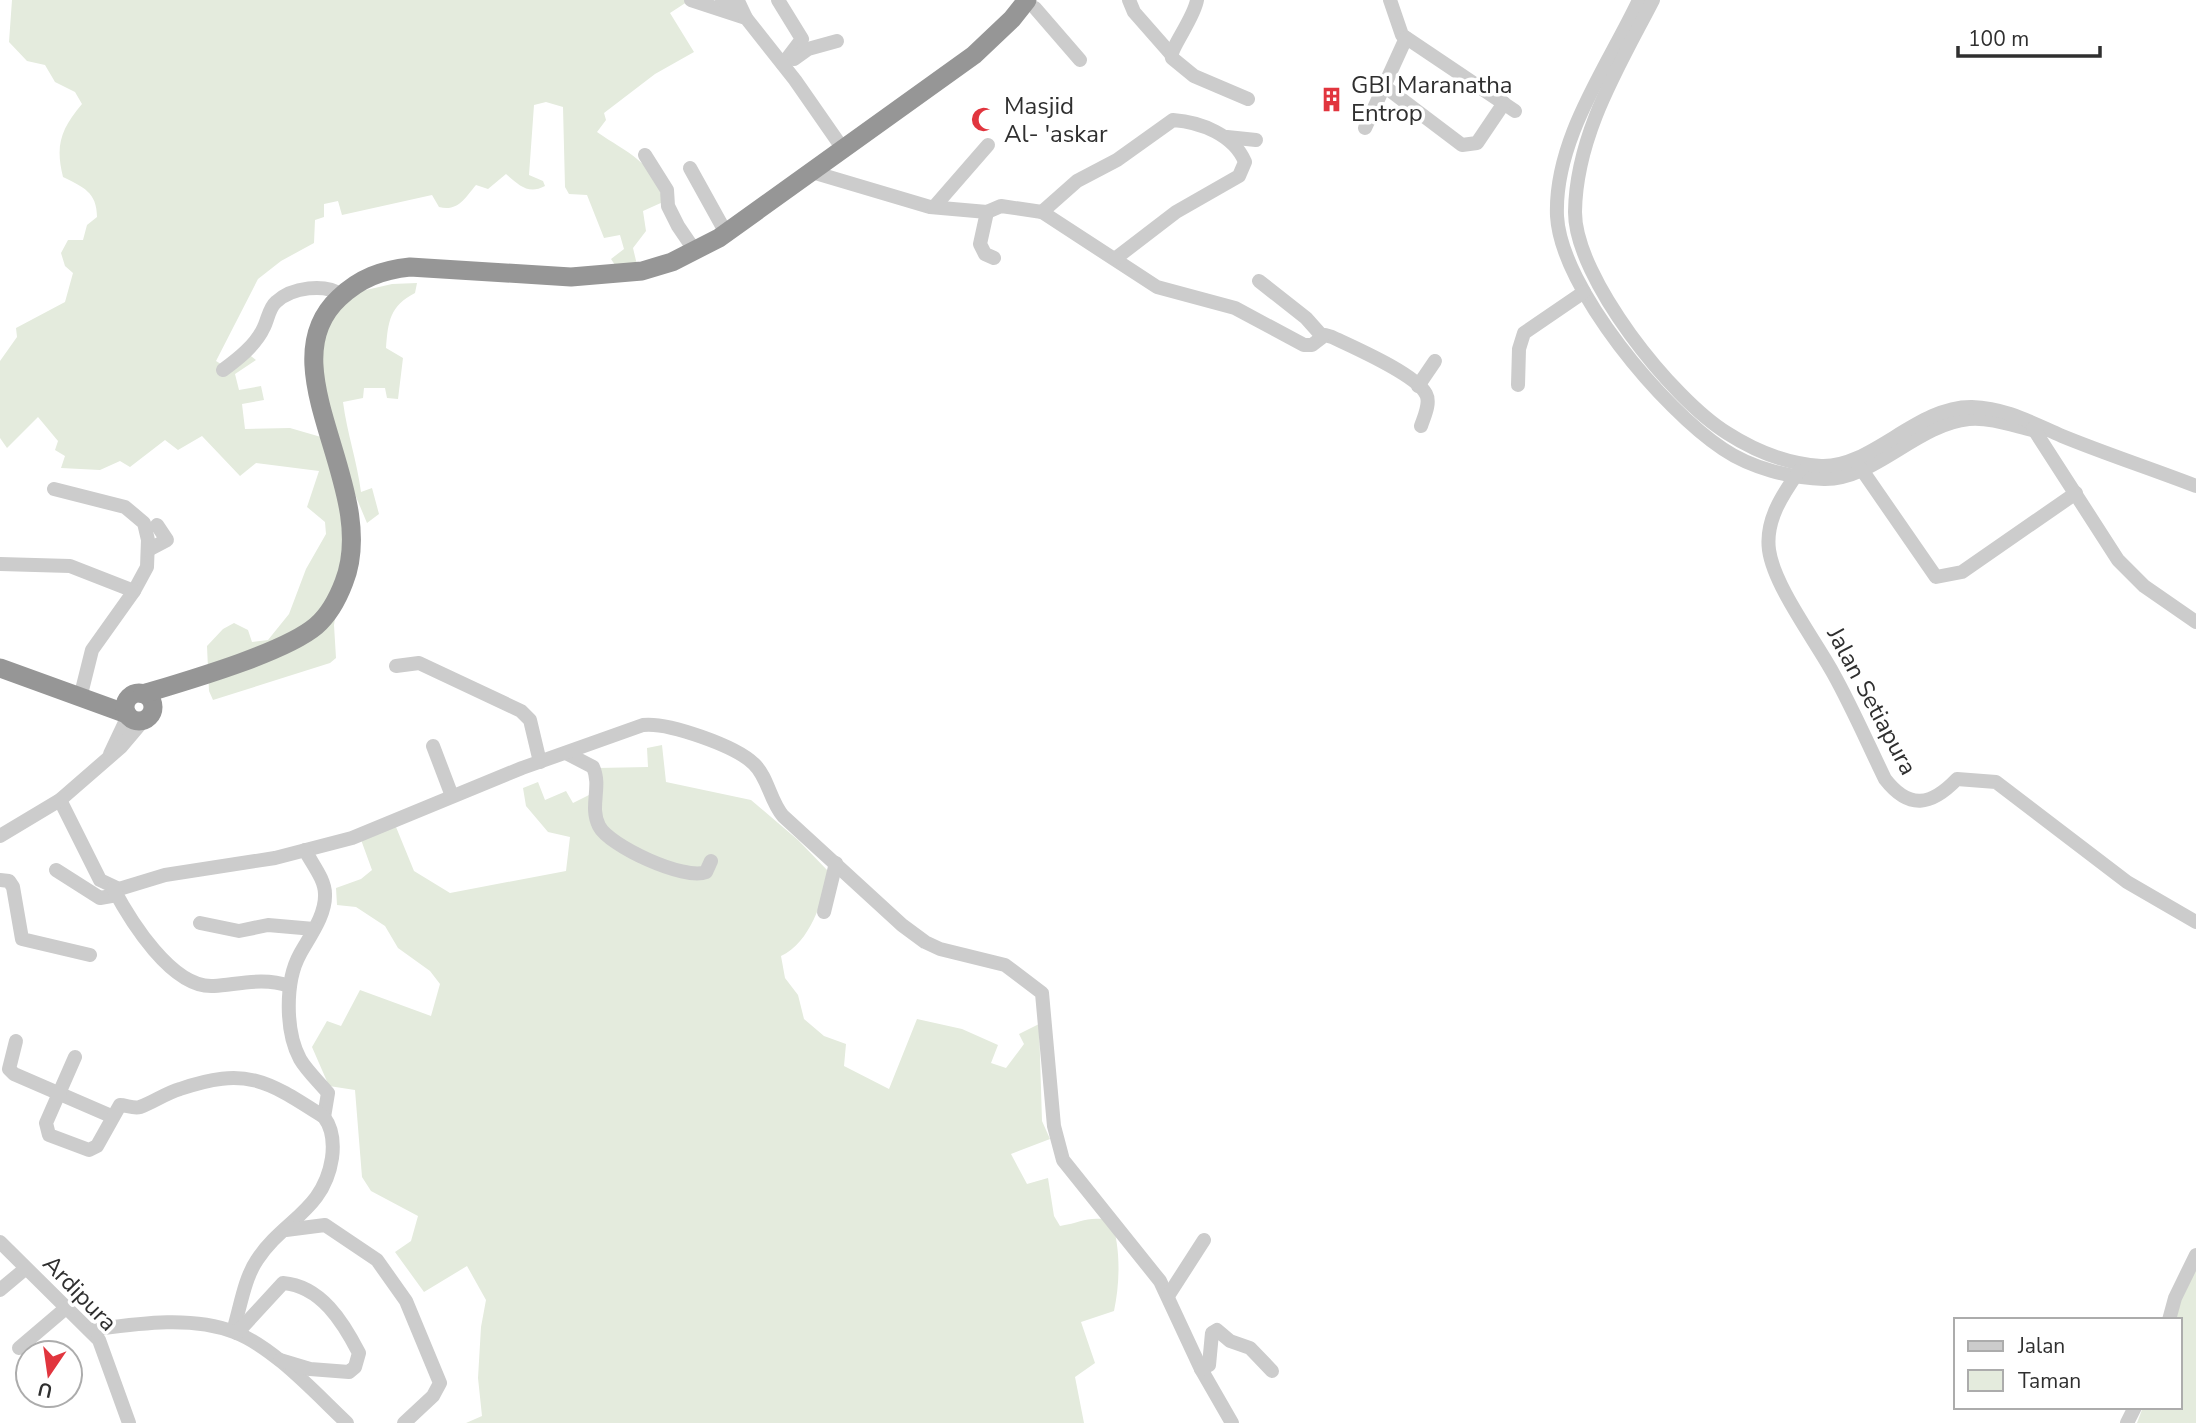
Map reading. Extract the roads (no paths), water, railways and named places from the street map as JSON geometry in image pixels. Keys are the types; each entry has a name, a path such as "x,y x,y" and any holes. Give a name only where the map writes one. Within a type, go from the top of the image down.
{"highway":[{"path":"0,668 82,696 137,709 195,678 288,642 316,626 338,597 347,574 353,533 349,497 315,386 312,353 321,320 342,295 366,278 387,270 410,267 571,277 601,276 642,271 695,251 726,233 974,55 1033,3"}],"street":[{"path":"691,0 746,18"},
{"path":"722,0 738,1 746,18 784,65 844,149"},
{"path":"778,0 802,39 784,65"},
{"path":"1129,0 1134,12 1179,66 1194,76 1248,99"},
{"path":"1170,53 1192,22 1197,0"},
{"path":"1384,86 1462,145 1477,143 1509,107 1406,38 1400,32 1390,0"},
{"path":"1639,0 1583,107 1559,192 1558,217 1570,266 1584,292 1634,363 1700,432 1739,459 1841,478 1862,470 1911,441 1969,419 2032,425"},
{"path":"1653,0 1599,106 1587,143 1575,209 1581,252 1623,324 1681,395 1703,416 1728,435 1788,461 1800,470 1832,466 1862,457 1890,438 1945,412 1970,407 1997,410 2196,486"},
{"path":"1033,3 1080,60"},
{"path":"1365,128 1406,38"},
{"path":"784,65 808,49 837,41"},
{"path":"1042,212 1077,181 1117,160 1173,120 1195,124 1236,144 1245,162 1239,176 1176,212 1116,258"},
{"path":"1225,137 1256,140"},
{"path":"934,207 988,145"},
{"path":"645,155 667,190 668,206 678,226 695,251"},
{"path":"690,168 726,233"},
{"path":"812,172 934,207 986,212 1001,206 1042,212 1157,287 1235,308 1304,345 1312,345 1322,337 1332,337 1354,348 1426,392 1429,401 1421,426"},
{"path":"986,212 980,244 985,254 994,258"},
{"path":"1259,281 1306,318 1322,337"},
{"path":"223,370 237,360 257,338 273,304 282,297 329,286 342,295"},
{"path":"1518,384 1519,348 1524,333 1584,292"},
{"path":"1418,386 1435,361"},
{"path":"2032,425 2104,541 2130,574 2196,622"},
{"name":"Jalan Setiapura","path":"1800,470 1776,508 1770,528 1769,548 1775,571 1834,675 1885,779 1896,794 1907,801 1920,800 1946,791 1957,779 1996,782 2127,882 2196,922"},
{"path":"1862,470 1936,577 1962,572 2076,493"},
{"path":"54,489 125,507 144,523 148,550 147,567 134,591 92,650 82,696 110,720 115,740"},
{"path":"148,550 167,540 157,525"},
{"path":"0,564 70,566 134,591"},
{"path":"396,666 419,663 521,711 530,720 540,762"},
{"path":"110,755 115,740 137,709"},
{"path":"0,836 60,800 121,747 137,709"},
{"path":"56,870 100,898 165,875 304,850 352,838 452,796 627,729 654,724 729,749 755,765 773,804 902,925 940,949 1005,965 1042,993 1054,1126 1063,1160 1160,1281 1201,1369 1232,1423"},
{"path":"433,746 452,796"},
{"path":"566,753 593,767 598,786 593,808 604,834 658,863 690,874 706,872 711,862"},
{"path":"60,800 100,880 115,891 147,941 186,979 206,985 255,981 289,986"},
{"path":"235,1332 255,1263 320,1195 329,1177 332,1135 324,1117 328,1093 301,1061 295,1045 289,986 293,968 321,914 325,894 324,885 304,850"},
{"path":"824,912 836,863"},
{"path":"0,880 9,881 13,887 20,937 90,956"},
{"path":"200,923 239,931 268,925 314,929"},
{"path":"16,1041 9,1069 111,1116"},
{"path":"75,1057 46,1123 50,1135 93,1150 111,1116 121,1104 139,1108 174,1091 208,1079 229,1076 271,1085 324,1117"},
{"path":"284,1231 325,1225 377,1260 392,1277 406,1301 440,1383 433,1396 404,1423"},
{"path":"1167,1296 1204,1240"},
{"name":"Ardipura","path":"2,1247 90,1330 104,1349 129,1423"},
{"path":"2170,1318 2175,1298 2196,1255"},
{"path":"0,1290 25,1269"},
{"path":"235,1332 274,1290 283,1283 293,1284 309,1291 335,1312 359,1353 355,1367 349,1372 310,1370 275,1359"},
{"path":"30,1339 66,1308"},
{"path":"90,1330 172,1323 235,1332 275,1359 347,1423"},
{"path":"1201,1369 1209,1365 1210,1340 1212,1333 1217,1330 1230,1341 1250,1348 1272,1371"}],"place":[{"name":"GBI Maranatha Entrop","path":"1331,99"},
{"name":"Masjid Al- 'askar","path":"984,120"}]}
